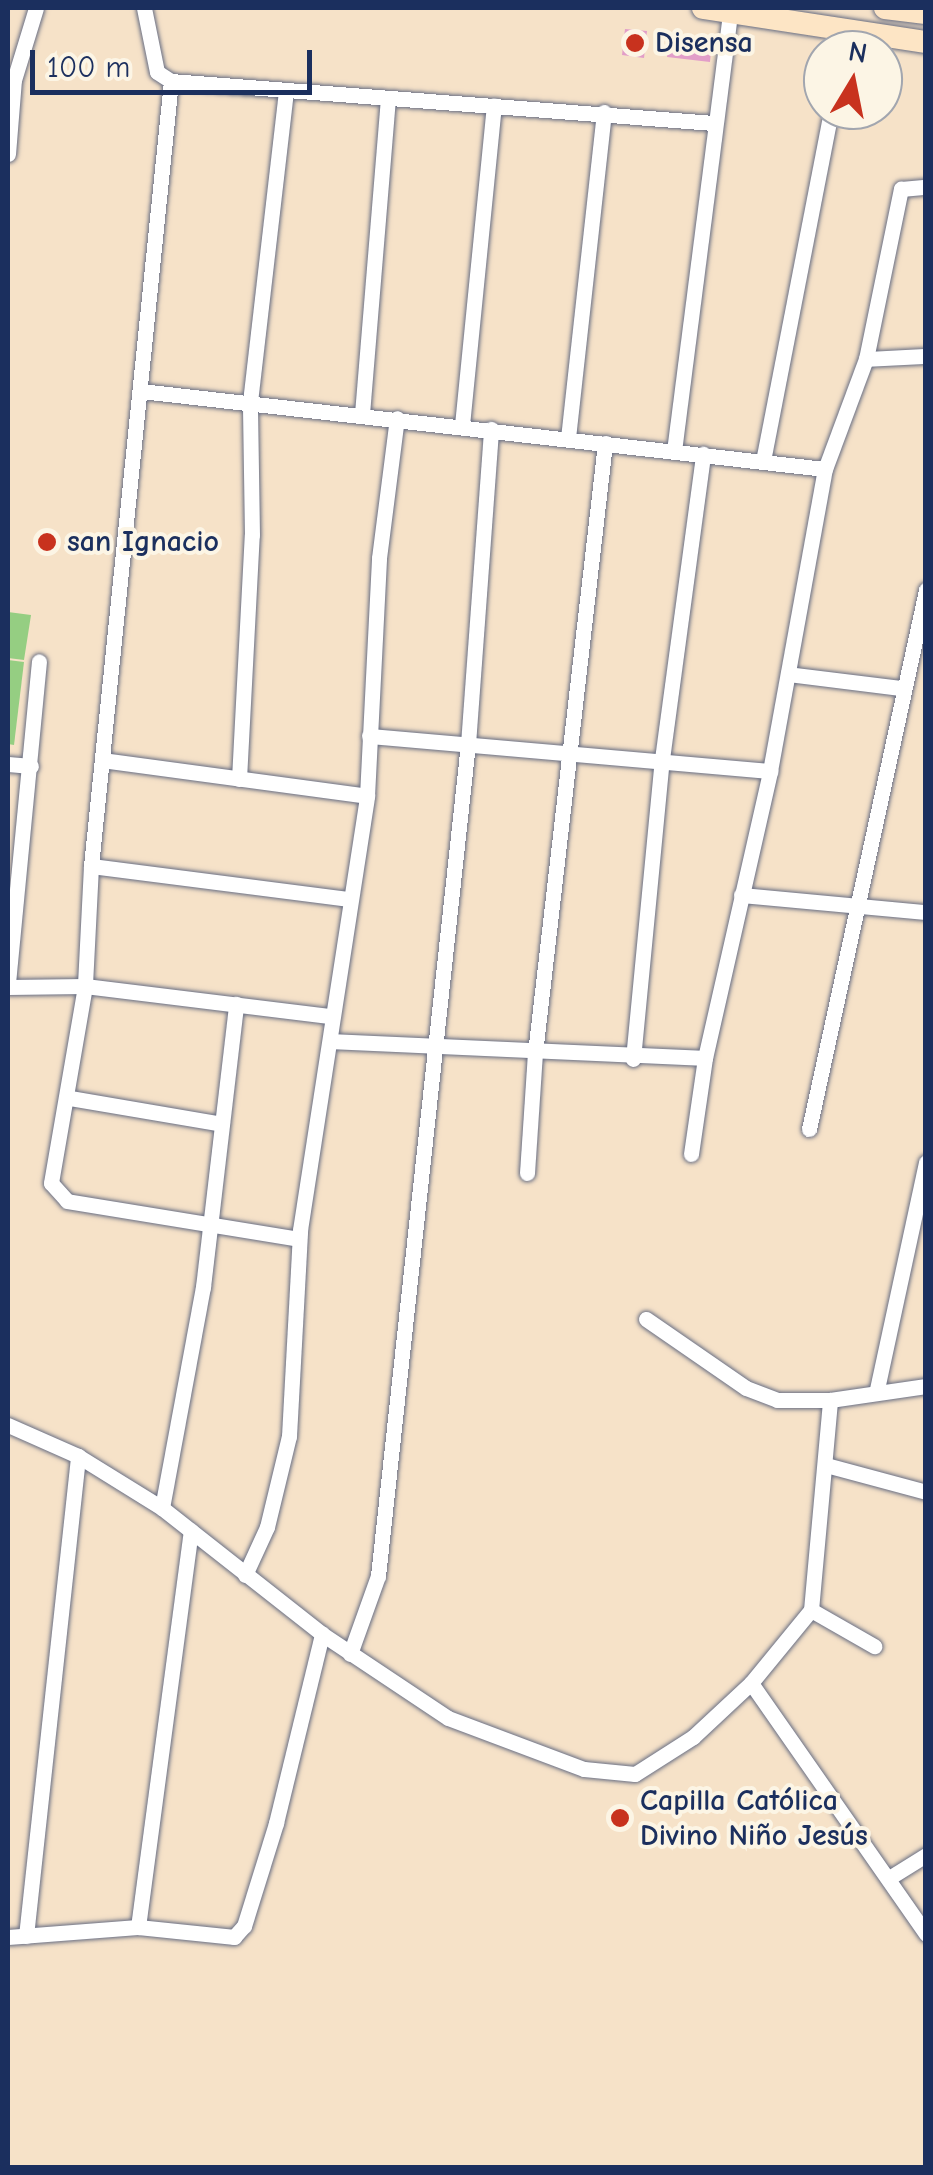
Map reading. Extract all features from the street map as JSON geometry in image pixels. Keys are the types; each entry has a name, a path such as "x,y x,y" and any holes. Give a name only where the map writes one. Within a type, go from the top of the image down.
{"street":[{"path":"8,154 14,80 36,8"},
{"path":"144,8 157,72 171,81 388,101 604,112 713,123"},
{"path":"703,8 730,10 804,30"},
{"path":"884,8 922,11"},
{"path":"674,450 730,10"},
{"path":"171,81 91,866 84,986 70,1098 52,1183 56,1193 209,1227 299,1240"},
{"path":"239,778 252,535 250,402 286,92"},
{"path":"362,414 388,101"},
{"path":"462,425 494,106"},
{"path":"568,438 604,112"},
{"path":"763,461 827,130"},
{"path":"692,1154 705,1058 770,771 825,469 866,359 901,188 926,187"},
{"path":"866,359 926,356"},
{"path":"141,391 825,469"},
{"path":"245,1575 267,1526 289,1436 299,1240 366,796 379,558 397,418"},
{"path":"350,1654 378,1576 468,744 491,429"},
{"path":"527,1173 535,1053 605,442"},
{"path":"632,1058 662,759 703,454"},
{"path":"809,1128 901,688 926,590"},
{"path":"908,660 926,663"},
{"path":"39,661 8,985 84,986 332,1016"},
{"path":"788,674 901,688"},
{"path":"369,736 568,749 770,771"},
{"path":"102,760 366,796"},
{"path":"8,764 31,766"},
{"path":"91,866 350,899"},
{"path":"741,895 926,912"},
{"path":"162,1508 186,1408 236,1004"},
{"path":"331,1041 435,1050 705,1058"},
{"path":"70,1098 222,1124"},
{"path":"877,1389 926,1162"},
{"path":"646,1319 746,1388 777,1400 830,1400 877,1389 926,1386"},
{"path":"8,1426 78,1456 162,1508 322,1634 448,1718 584,1769 635,1774 693,1737 750,1683 811,1610 830,1400"},
{"path":"26,1936 78,1456"},
{"path":"826,1464 926,1492"},
{"path":"138,1927 191,1531"},
{"path":"811,1610 874,1646"},
{"path":"8,1937 138,1927 219,1938 244,1926 322,1634"},
{"path":"750,1683 926,1934"},
{"path":"889,1878 926,1855"}],"green space":[{"path":"8,612 31,615 24,660 8,658"},
{"path":"8,660 24,662 14,745 8,744"}],"building":[{"name":"Disensa","path":"625,29 647,31 644,58 622,55"},
{"path":"669,35 712,39 710,62 667,57"}],"place":[{"name":"Disensa","path":"635,43"},
{"name":"san Ignacio","path":"47,542"},
{"name":"Capilla Católica Divino Niño Jesús","path":"620,1818"}]}
